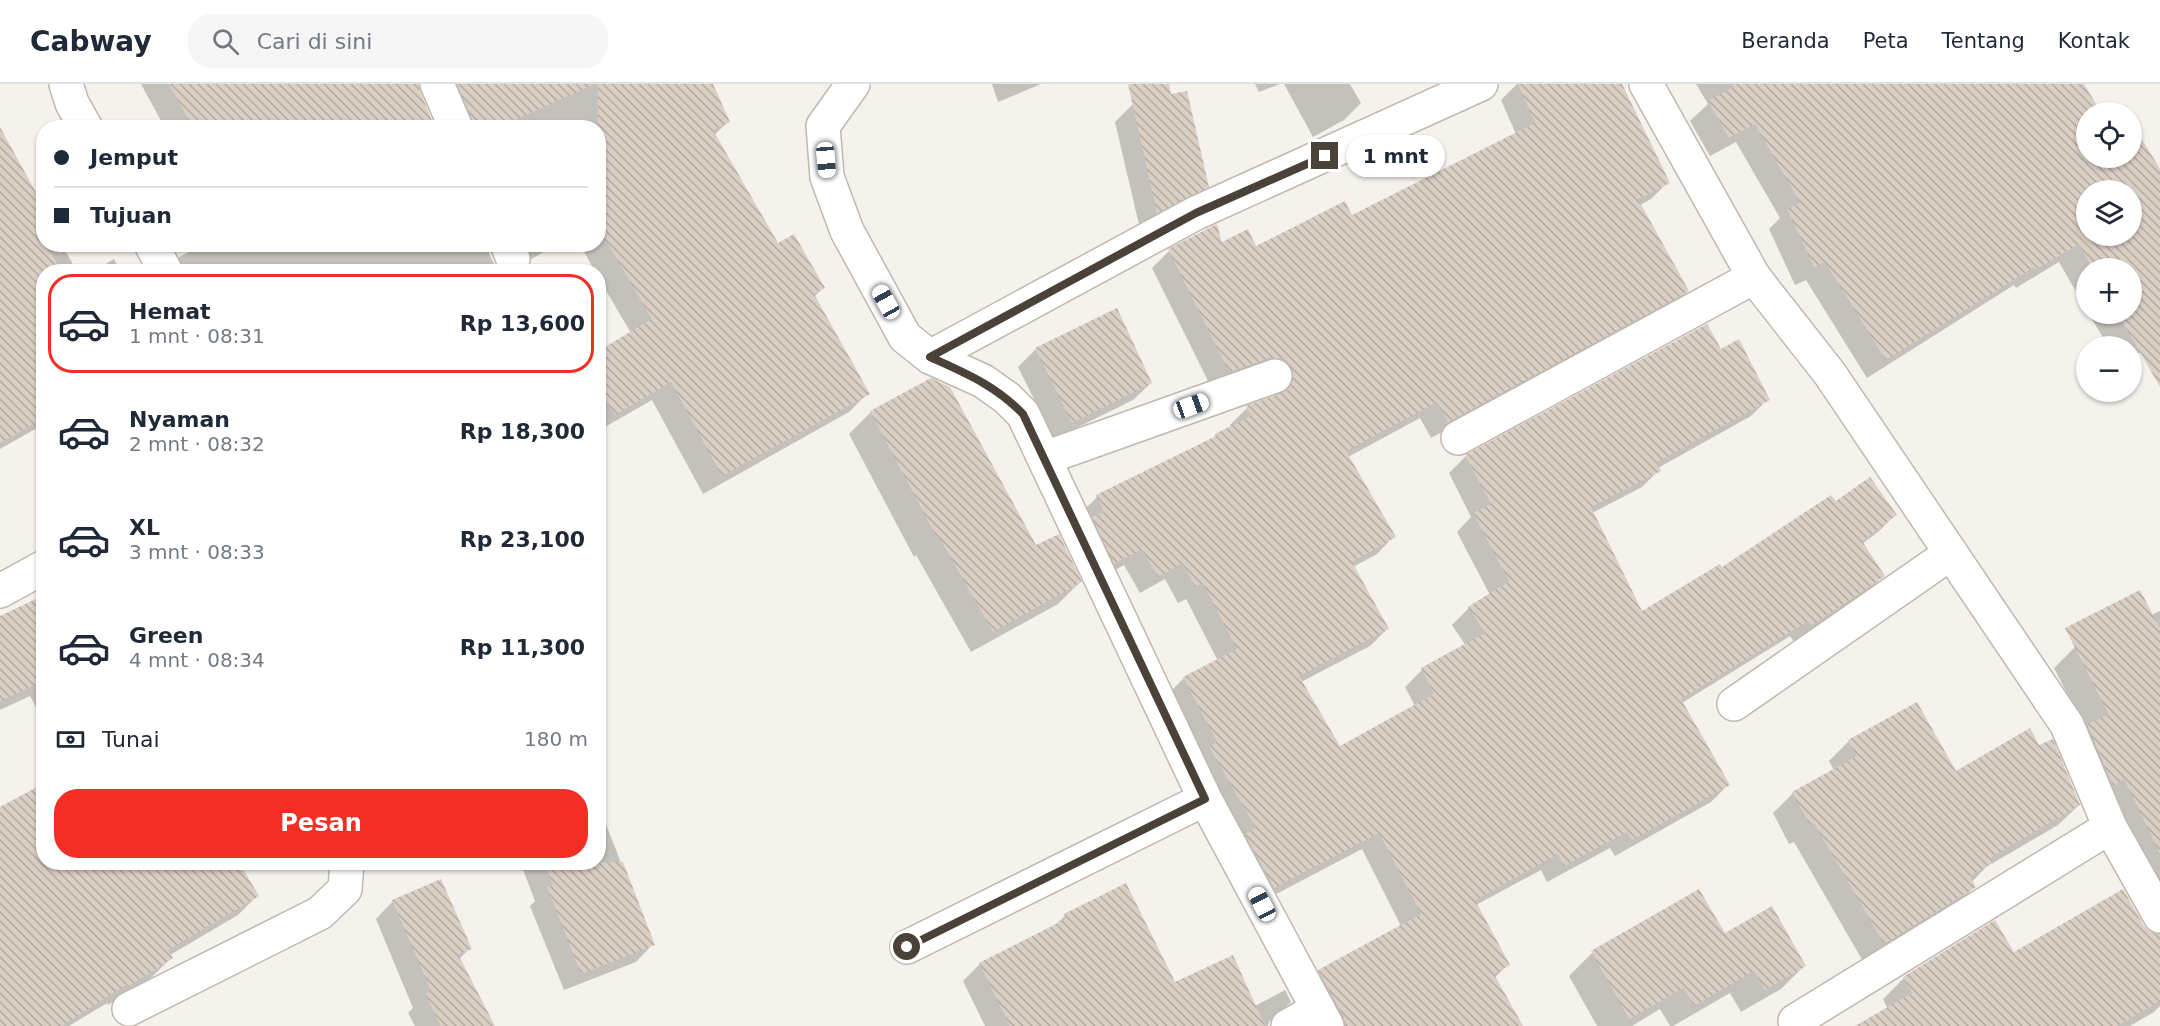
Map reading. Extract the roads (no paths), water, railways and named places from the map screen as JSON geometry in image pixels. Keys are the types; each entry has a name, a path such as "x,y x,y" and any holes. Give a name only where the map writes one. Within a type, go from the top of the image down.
{"street":[{"path":"66,84 72,103 82,120"},
{"path":"437,84 453,120"},
{"path":"853,84 823,126 827,177 847,231 905,337 930,357 983,381 1007,398 1023,414 1205,799 1322,1018 1288,1026"},
{"path":"930,357 1196,213 1325,156 1430,94 1481,84"},
{"path":"1646,84 1754,277 1830,374 2067,725 2110,827 2160,916"},
{"path":"1458,438 1754,277"},
{"path":"1045,458 1275,376"},
{"path":"1734,704 1951,553"},
{"path":"0,591 36,571"},
{"path":"907,947 1205,799"},
{"path":"1795,1021 2110,827"},
{"path":"129,1009 320,913 345,889 346,870"}]}
